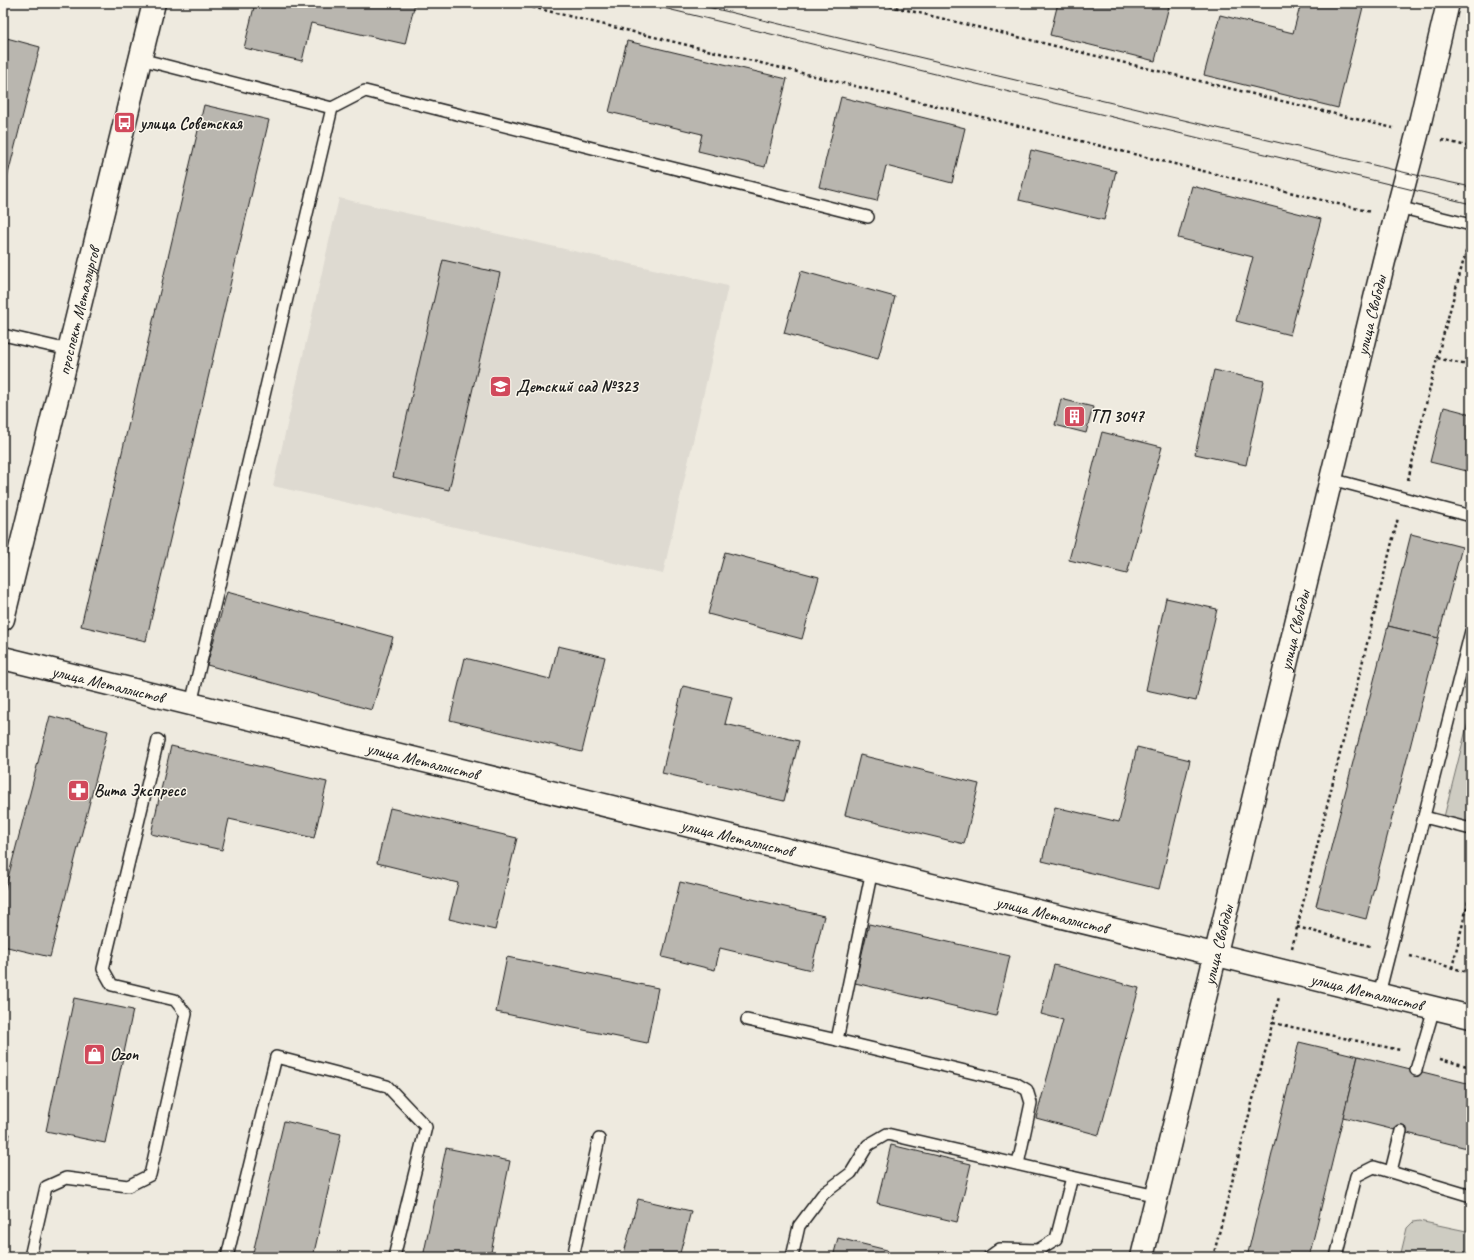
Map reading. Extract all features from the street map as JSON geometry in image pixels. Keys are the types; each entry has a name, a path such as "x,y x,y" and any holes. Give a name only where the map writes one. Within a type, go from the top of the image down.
{"street":[{"name":"проспект Металлургов","path":"3,619 154,3"},
{"name":"улица Свободы","path":"1142,1257 1448,3"},
{"name":"улица Металлистов","path":"3,658 1471,1017"}],"lane":[{"path":"140,59 332,108 365,91 868,217"},
{"path":"191,704 332,108"},
{"path":"1397,213 1471,225"},
{"path":"3,335 69,350"},
{"path":"1331,479 1471,516"},
{"path":"1379,994 1471,631"},
{"path":"30,1257 46,1187 66,1178 128,1186 150,1175 186,1014 175,1000 112,985 103,969 158,740"},
{"path":"1424,817 1471,829"},
{"path":"837,1040 872,870"},
{"path":"1416,1070 1434,1008"},
{"path":"747,1020 1015,1083 1027,1090 1031,1103 1018,1164"},
{"path":"227,1257 276,1057 386,1086 426,1127 394,1257"},
{"path":"1391,1171 1401,1132"},
{"path":"792,1257 799,1226 823,1194 851,1173 868,1145 887,1134 1157,1196"},
{"path":"572,1257 600,1140"},
{"path":"1336,1257 1356,1176 1374,1167 1471,1196"},
{"path":"989,1257 1000,1249 1038,1250 1056,1239 1072,1177"}],"path":[{"path":"515,3 1397,213"},
{"path":"878,3 1471,147"},
{"path":"1213,1257 1286,971 1437,358 1469,241"},
{"path":"1437,358 1471,366"},
{"path":"1452,968 1471,890"},
{"path":"1273,1023 1420,1054 1471,1067"}],"shaded area":[{"name":"Детский сад №323","path":"339,198 728,286 663,574 273,486"},
{"path":"1471,710 1471,824 1444,817"},
{"path":"1419,1221 1471,1232 1471,1257 1400,1257 1407,1228 1413,1222"}],"building":[{"path":"255,3 415,3 405,44 311,23 302,61 244,48"},
{"path":"1058,3 1157,3 1169,6 1155,61 1050,35"},
{"path":"1301,3 1364,3 1338,108 1204,75 1220,15 1293,33"},
{"path":"3,37 40,47 3,194"},
{"path":"627,41 787,79 765,167 698,151 702,134 609,112"},
{"path":"841,97 965,128 952,183 886,166 877,201 819,187"},
{"path":"204,105 269,120 146,641 81,626"},
{"path":"1031,150 1116,171 1104,220 1019,200"},
{"path":"1192,186 1321,219 1290,335 1236,321 1253,257 1178,238"},
{"path":"443,260 500,273 449,490 393,477"},
{"path":"801,271 895,297 878,359 784,333"},
{"path":"1214,370 1264,381 1246,465 1195,454"},
{"name":"ТП 3047","path":"1061,399 1093,407 1086,433 1055,425"},
{"path":"1444,407 1471,414 1471,472 1430,462"},
{"path":"1102,432 1162,447 1127,574 1069,560"},
{"path":"1411,534 1462,547 1438,638 1388,626"},
{"path":"725,552 819,577 802,639 708,614"},
{"path":"227,592 393,637 372,710 207,665"},
{"path":"1166,598 1217,609 1196,701 1146,690"},
{"path":"1388,626 1438,638 1366,919 1316,906"},
{"path":"558,646 605,657 582,752 450,720 465,658 550,679"},
{"path":"683,686 732,697 725,724 799,741 784,801 662,773"},
{"path":"50,716 108,731 50,957 3,946 3,897"},
{"path":"171,746 327,782 314,838 229,819 222,850 151,834"},
{"path":"1137,747 1190,760 1159,889 1042,861 1055,807 1119,822"},
{"path":"860,755 979,784 964,844 845,815"},
{"path":"390,808 517,838 495,930 449,919 458,883 377,863"},
{"path":"680,882 824,916 811,970 720,948 715,970 662,957"},
{"path":"869,924 1010,956 996,1016 855,983"},
{"path":"507,957 658,988 647,1043 496,1012"},
{"path":"1054,965 1139,988 1099,1135 1036,1118 1063,1020 1041,1014"},
{"path":"74,998 133,1010 105,1143 46,1131"},
{"path":"1299,1042 1358,1056 1309,1257 1247,1257"},
{"path":"1358,1056 1471,1084 1471,1149 1343,1117"},
{"path":"284,1121 341,1134 313,1257 252,1257"},
{"path":"3,1132 10,1134 3,1162"},
{"path":"891,1145 971,1164 957,1222 877,1203"},
{"path":"446,1148 510,1161 490,1257 423,1257"},
{"path":"638,1199 691,1211 679,1257 623,1257"},
{"path":"838,1238 887,1250 885,1257 833,1257"}],"tram line":[{"path":"643,3 1471,204"},
{"path":"691,3 1471,187"}],"place":[{"name":"улица Советская","path":"124,123"},
{"name":"Детский сад №323","path":"501,386"},
{"name":"ТП 3047","path":"1074,416"},
{"name":"Вита Экспресс","path":"79,790"},
{"name":"Ozon","path":"95,1054"}]}
